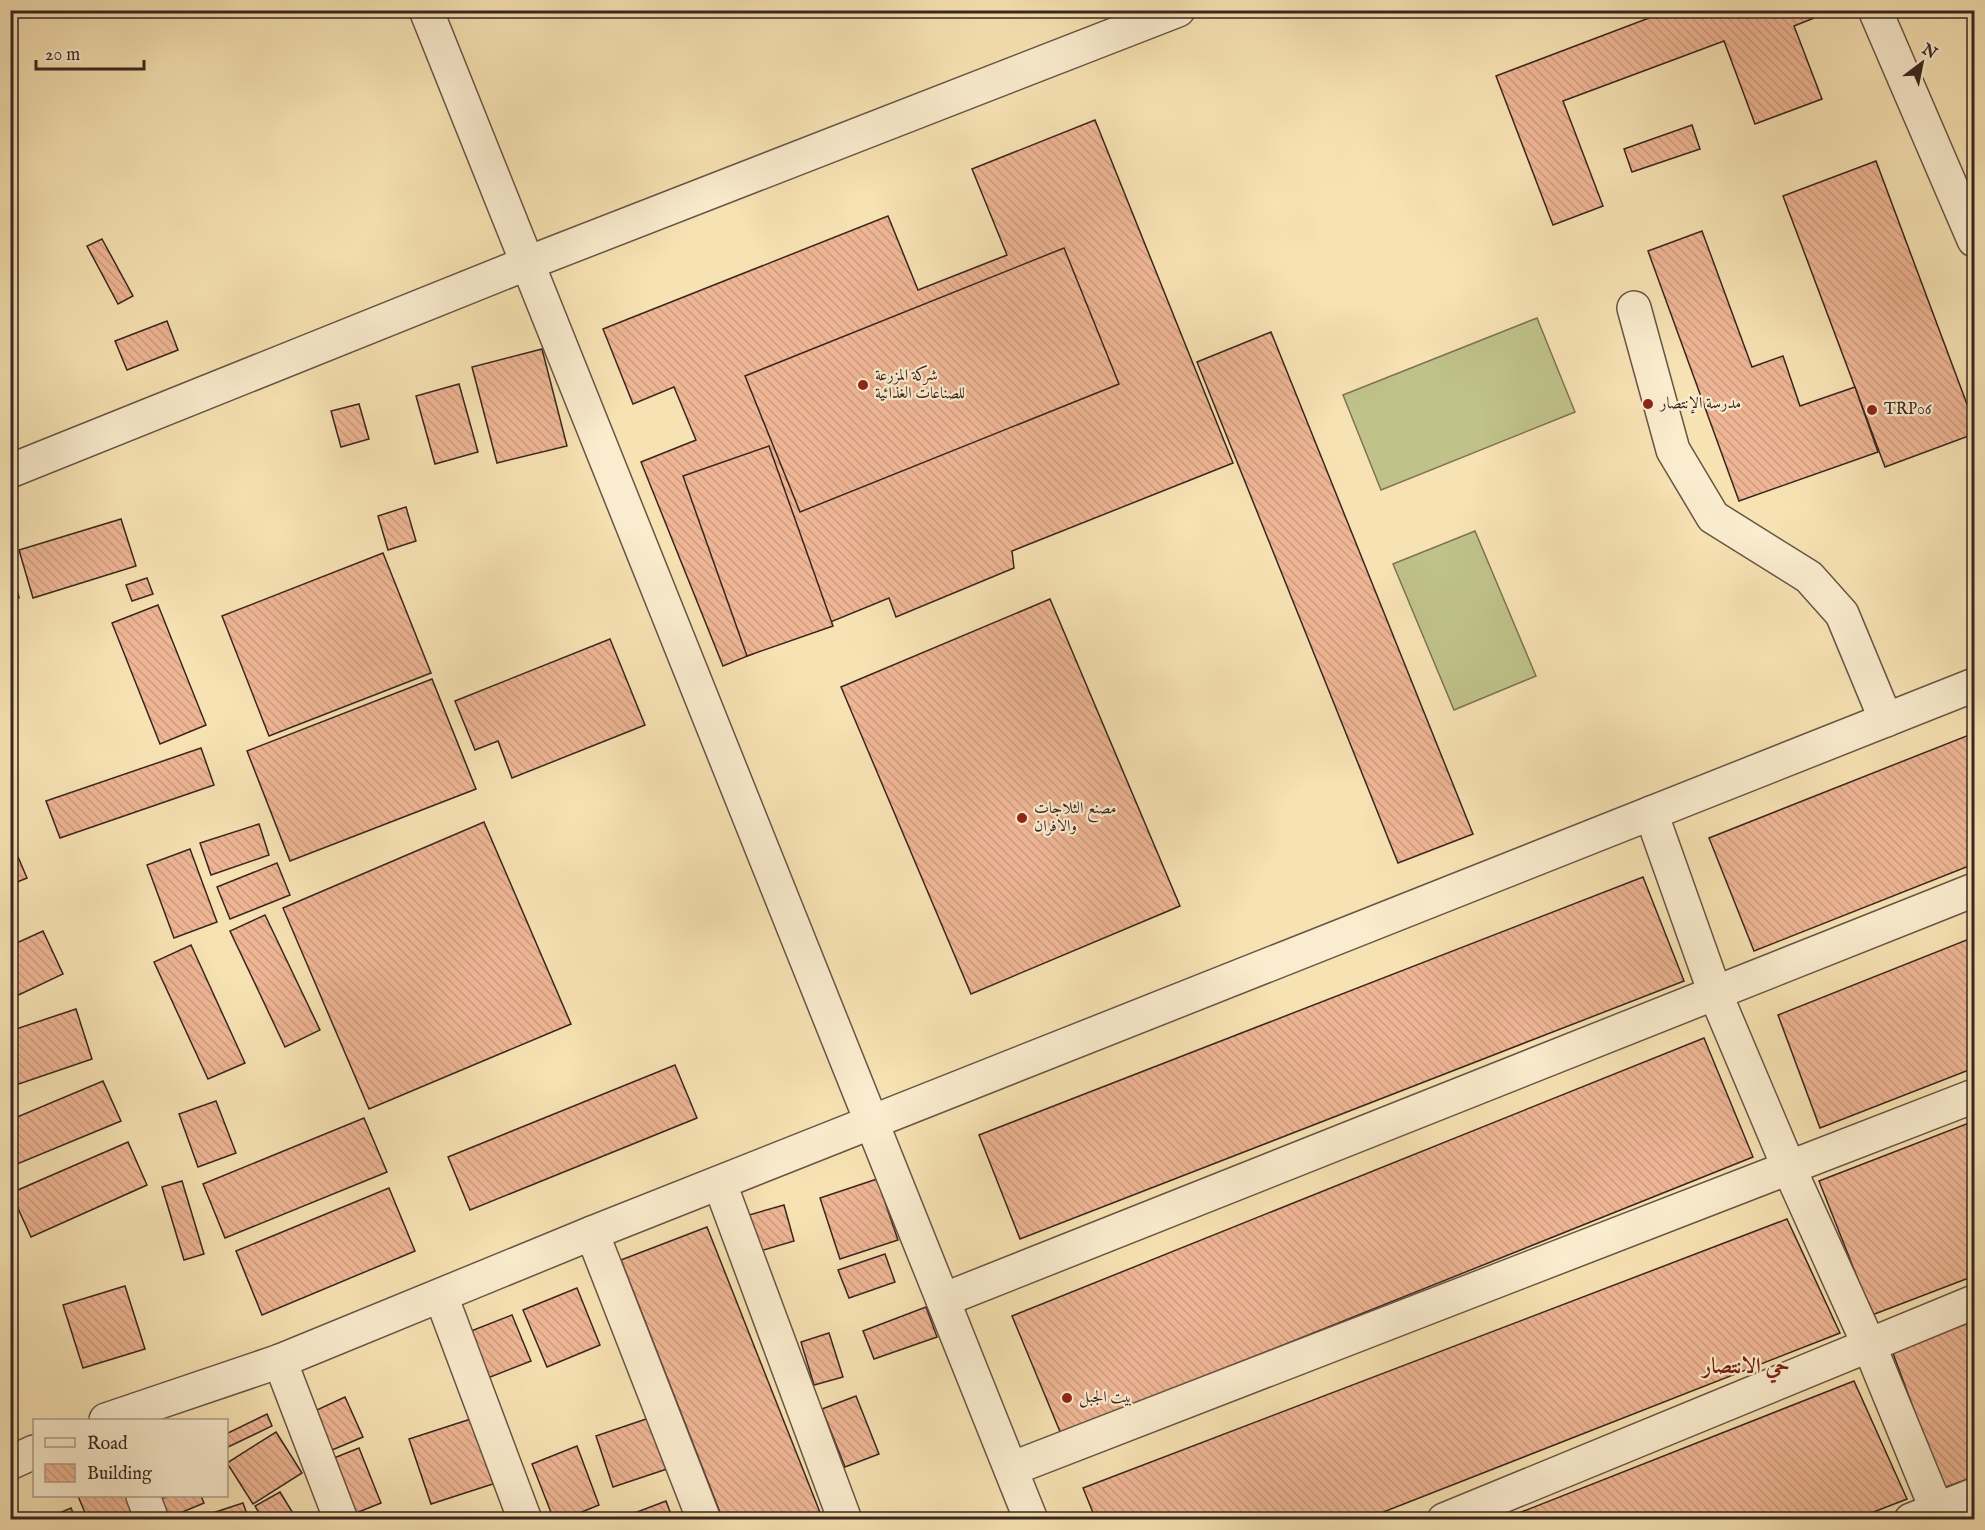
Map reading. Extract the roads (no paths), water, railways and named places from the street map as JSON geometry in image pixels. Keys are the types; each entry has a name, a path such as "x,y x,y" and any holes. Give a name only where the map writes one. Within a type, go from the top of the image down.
{"street":[{"path":"426,10 1031,1520"},
{"path":"10,471 528,263 1178,10"},
{"path":"1875,10 1974,240"},
{"path":"1634,308 1673,450 1713,517 1809,577 1842,614 1886,720"},
{"path":"114,1419 280,1361 592,1233 1974,685"},
{"path":"1651,813 1714,993 1789,1168 1869,1345 1929,1516 1974,1495"},
{"path":"943,1300 1974,890"},
{"path":"1011,1469 1974,1096"},
{"path":"720,1184 844,1520"},
{"path":"592,1233 704,1520"},
{"path":"441,1296 525,1520"},
{"path":"1444,1520 1974,1302"},
{"path":"280,1361 341,1520"},
{"path":"10,1462 33,1452"},
{"path":"143,1497 152,1520"}],"place":[{"name":"شركة المزرعة للصناعات الغذائية","path":"863,385"},
{"name":"مدرسة الإنتصار","path":"1648,404"},
{"name":"TRP06","path":"1872,410"},
{"name":"مصنع الثلاجات والافران","path":"1022,818"},
{"name":"بيت الجبل","path":"1067,1398"}],"district":[{"name":"حي الانتصار","path":"1746,1367"}]}
